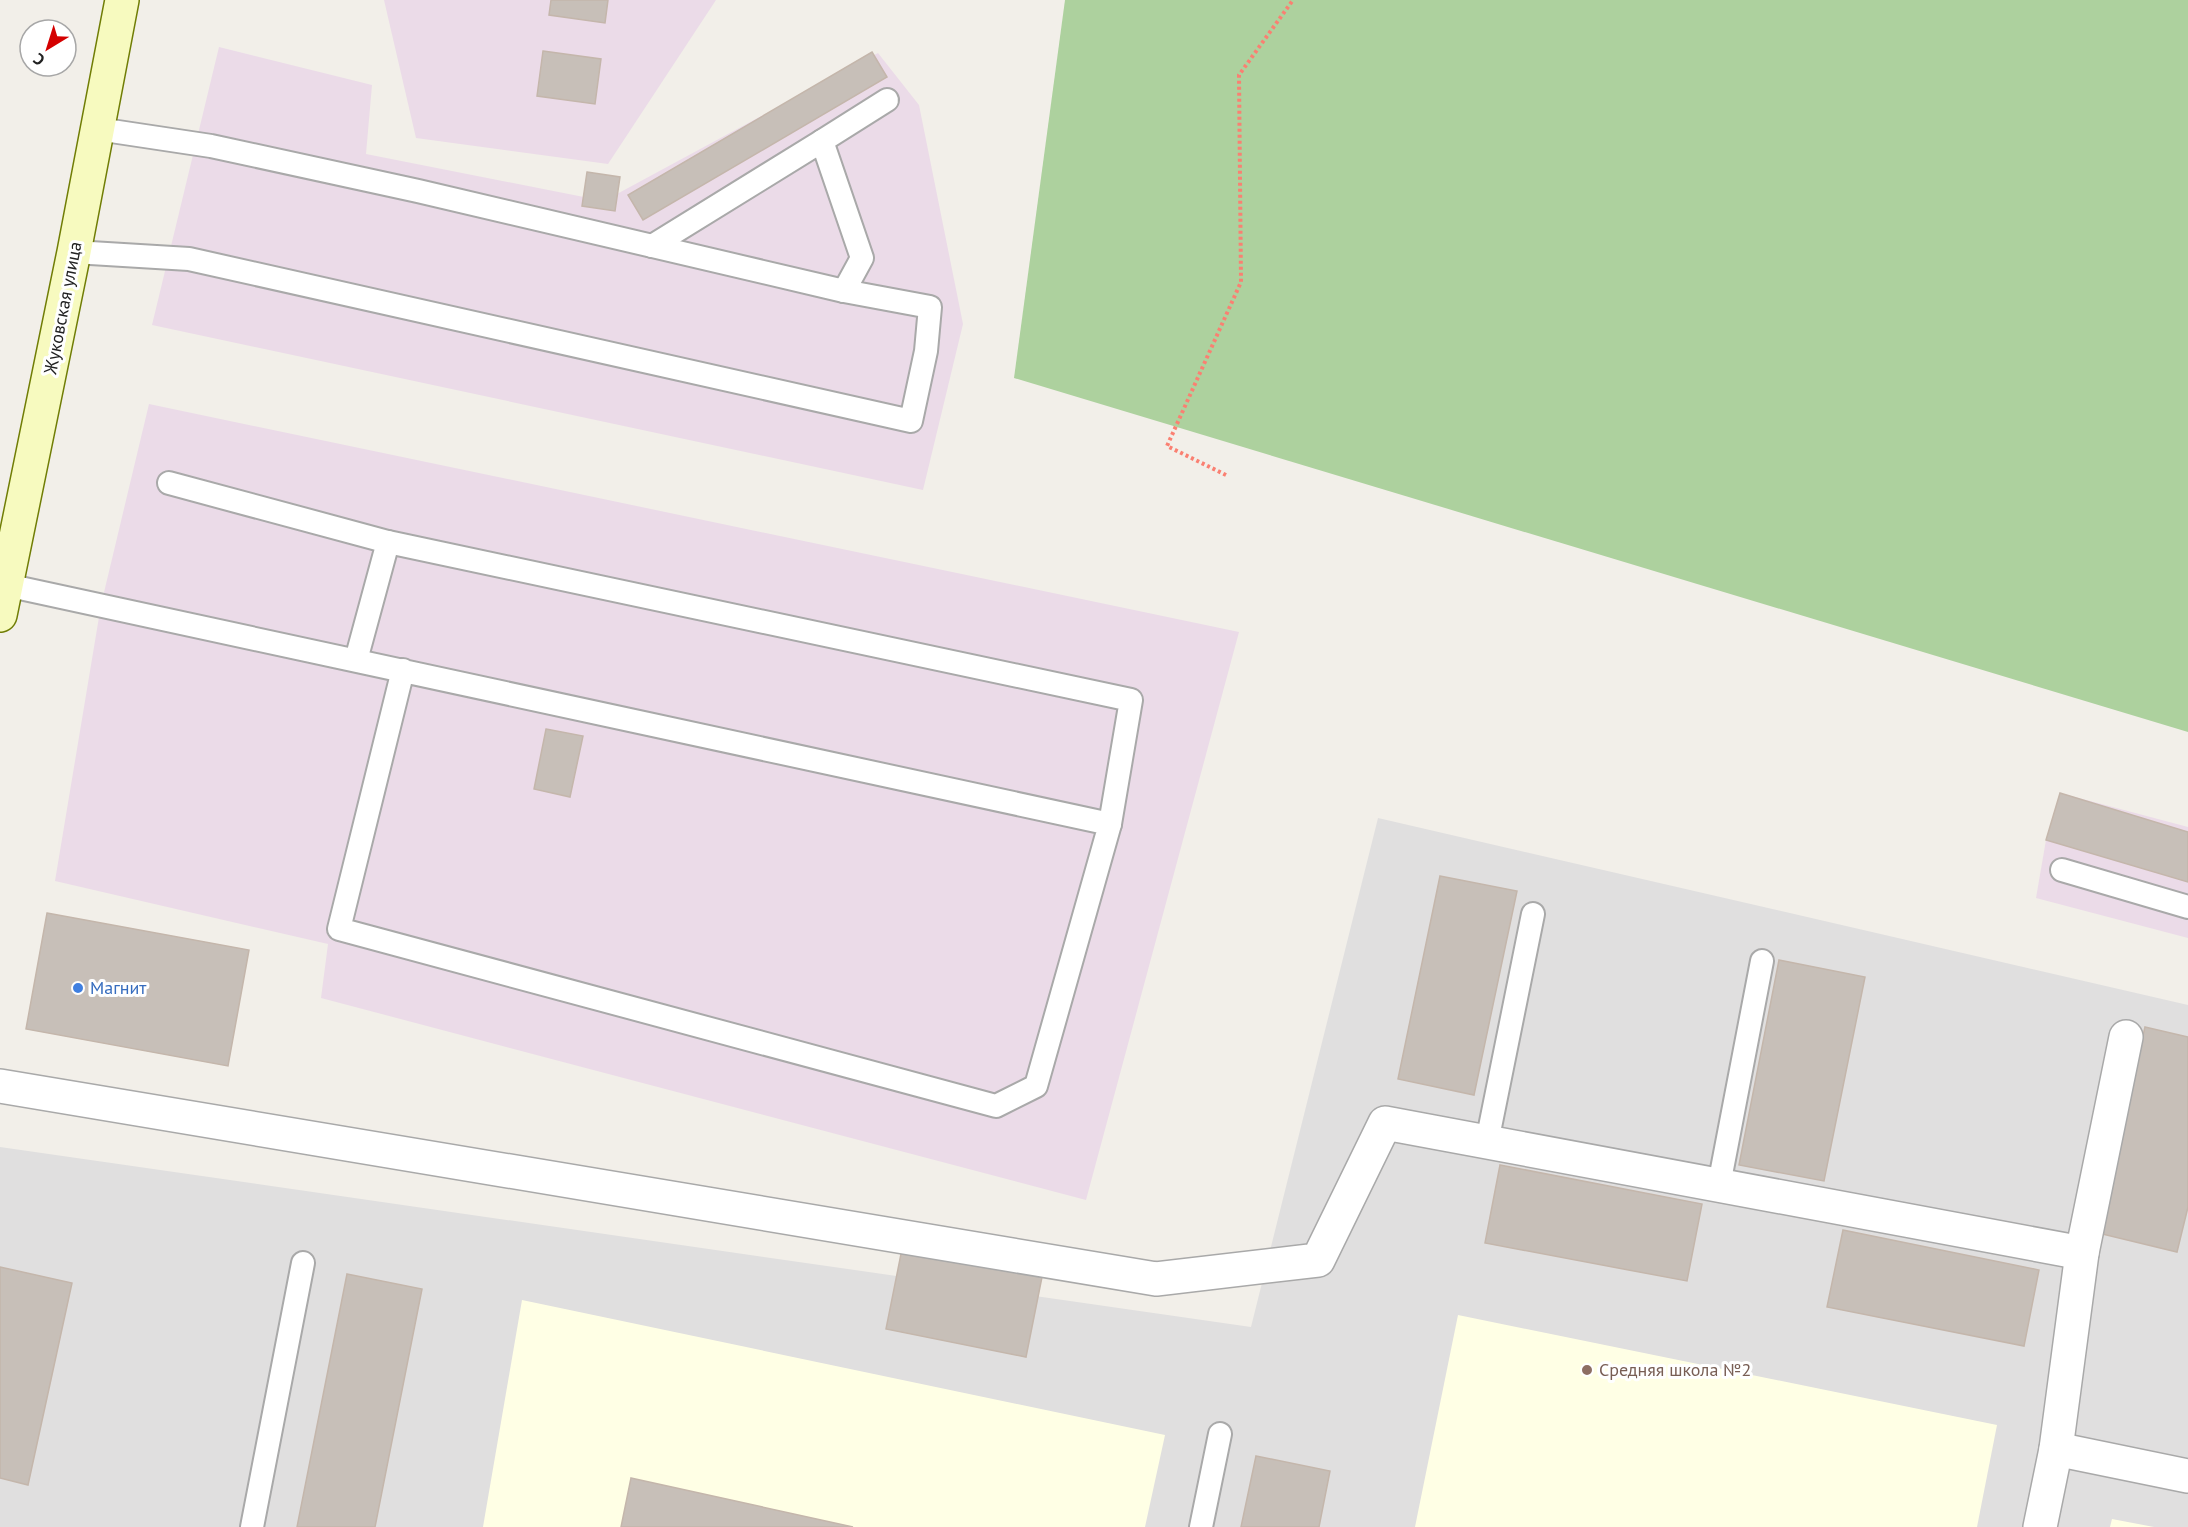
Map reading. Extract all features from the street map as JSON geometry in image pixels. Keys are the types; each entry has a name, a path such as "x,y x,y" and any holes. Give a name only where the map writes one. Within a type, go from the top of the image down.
{"main road":[{"name":"Жуковская улица","path":"3,600 74,252 122,0"}],"street":[{"path":"2040,1527 2056,1449 2082,1253 2126,1037"},
{"path":"0,1086 1156,1279 1318,1260 1385,1123 2082,1253"},
{"path":"2056,1449 2188,1476"}],"lane":[{"path":"652,246 887,100"},
{"path":"74,252 189,259 911,421 926,351 930,308 844,291 211,146 98,129"},
{"path":"822,141 862,258 844,291"},
{"path":"169,483 388,542 1131,700 1110,824 1036,1086 996,1106 339,928 403,670"},
{"path":"356,660 388,542"},
{"path":"3,600 356,660 1110,824"},
{"path":"2062,870 2188,907"},
{"path":"1488,1142 1533,914"},
{"path":"1719,1185 1762,961"},
{"path":"252,1527 303,1263"},
{"path":"1201,1527 1220,1434"}],"path":[{"path":"1226,475 1167,446 1241,282 1239,75 1293,0"}],"shaded area":[{"path":"384,0 716,0 608,164 416,138"},
{"path":"219,47 372,85 366,154 604,201 878,53 919,105 963,324 923,490 152,325"},
{"path":"149,404 1239,632 1086,1200 321,998 328,944 55,881 101,605"},
{"path":"2060,793 2188,827 2188,938 2036,898 2046,840"},
{"path":"1378,818 2188,1005 2188,1527 0,1527 0,1147 1251,1327"},
{"path":"522,1300 1165,1435 1145,1527 483,1527"},
{"name":"Средняя школа №2","path":"1458,1315 1997,1425 1977,1527 1415,1527"},
{"path":"2112,1519 2154,1527 2110,1527"}],"green space":[{"path":"1065,0 2188,0 2188,732 1014,378"}],"building":[{"path":"551,0 608,0 605,23 549,15"},
{"path":"543,51 601,59 595,104 537,96"},
{"path":"872,52 887,77 643,220 628,195"},
{"path":"587,172 620,177 615,211 582,206"},
{"path":"546,729 583,736 570,797 534,789"},
{"path":"2060,793 2188,832 2188,882 2046,840"},
{"path":"1440,876 1517,891 1474,1095 1398,1079"},
{"path":"47,913 249,950 228,1066 26,1029"},
{"path":"1779,960 1865,977 1824,1181 1739,1165"},
{"path":"2145,1027 2188,1037 2188,1207 2177,1252 2098,1233"},
{"path":"1500,1165 1702,1204 1687,1281 1485,1243"},
{"path":"1843,1230 2039,1270 2024,1346 1827,1307"},
{"path":"902,1249 1042,1277 1026,1357 886,1329"},
{"path":"0,1267 72,1283 28,1485 0,1478"},
{"path":"347,1274 422,1289 375,1527 297,1527"},
{"path":"1256,1456 1330,1471 1319,1527 1241,1527"},
{"path":"631,1478 853,1527 621,1527"}],"place":[{"name":"Магнит","path":"78,988"},
{"name":"Средняя школа №2","path":"1587,1370"}]}
